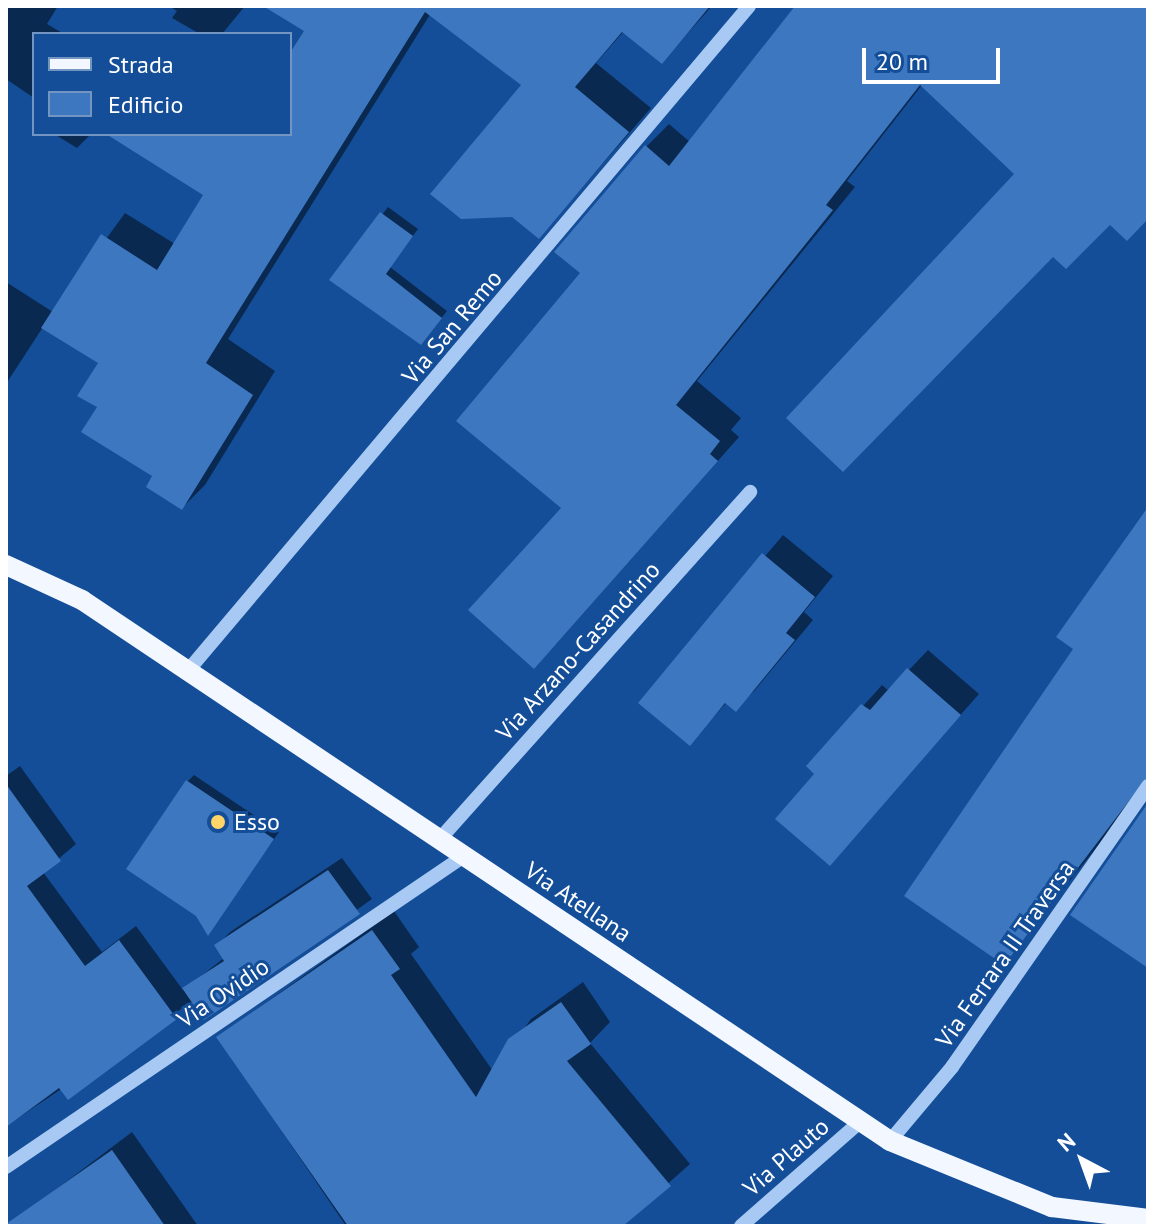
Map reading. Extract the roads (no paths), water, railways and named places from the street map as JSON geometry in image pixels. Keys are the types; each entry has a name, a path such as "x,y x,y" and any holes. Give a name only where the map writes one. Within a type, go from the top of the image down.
{"main road":[{"name":"Via Atellana","path":"6,556 16,567 186,673 890,1141 1052,1207 1148,1219"}],"street":[{"name":"Via San Remo","path":"186,673 749,6"},
{"name":"Via Arzano-Casandrino","path":"439,840 750,492"},
{"name":"Via Ferrara II Traversa","path":"890,1141 952,1067 1148,786"},
{"name":"Via Ovidio","path":"6,1167 464,856"},
{"name":"Via Plauto","path":"741,1226 861,1121"}],"place":[{"name":"Esso","path":"218,822"}]}
